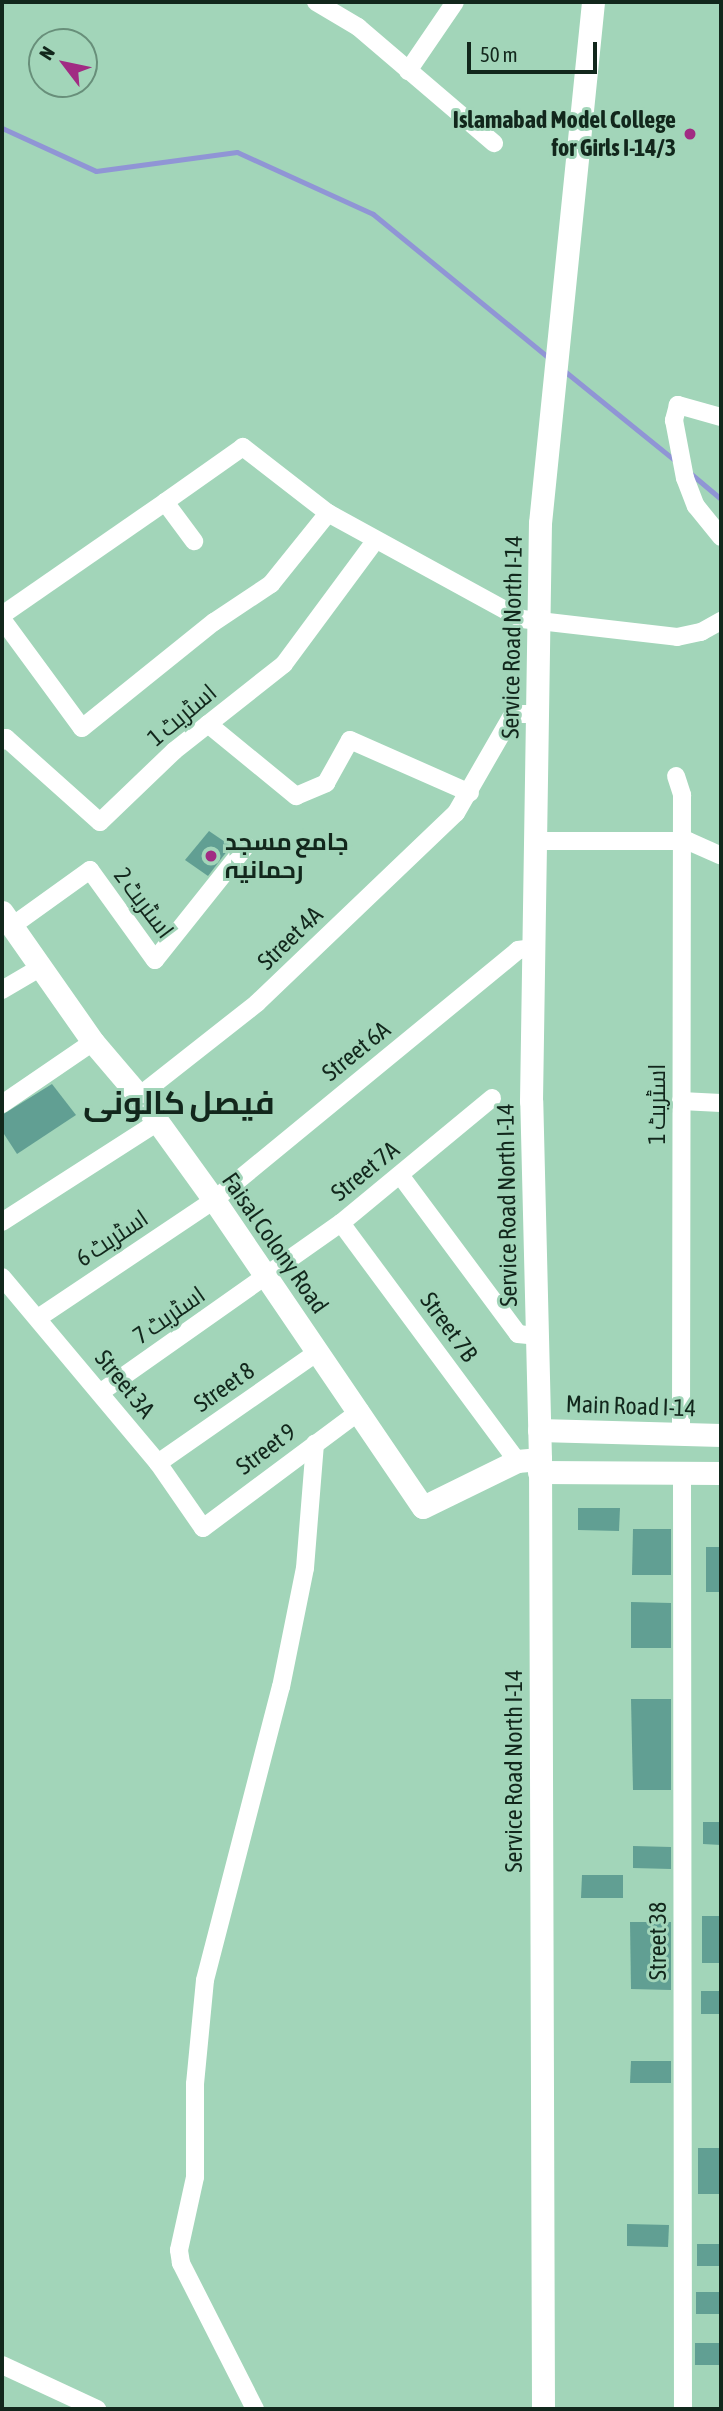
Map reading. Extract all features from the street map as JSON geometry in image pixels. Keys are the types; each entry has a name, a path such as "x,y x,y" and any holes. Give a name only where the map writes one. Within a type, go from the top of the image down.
{"main road":[{"name":"Service Road North I-14","path":"543,2409 532,1464 539,1430 534,948 540,523 593,2"},
{"name":"Faisal Colony Road","path":"7,919 93,1042 138,1096 214,1200 423,1507 532,1464"},
{"name":"Main Road I-14","path":"539,1430 721,1435"},
{"path":"639,1470 640,1433"},
{"path":"532,1464 721,1473"}],"street":[{"path":"316,2 338,11 494,143"},
{"path":"408,71 455,2"},
{"path":"721,417 678,405 674,420 685,478 696,506 721,537"},
{"path":"328,513 271,584 214,622 82,728 2,617 243,447 328,513 522,619 539,623 677,636 701,632 721,621"},
{"path":"165,502 194,541"},
{"name":"اسٹریٹ 1","path":"2,741 6,738 100,822 208,724 284,664 375,541"},
{"name":"Street 4A","path":"138,1096 257,1003 412,857 470,793 513,714 537,714"},
{"path":"208,724 296,796 326,783 350,740 470,793"},
{"name":"اسٹریٹ 1","path":"676,776 682,795 681,1434"},
{"path":"535,841 688,841 721,856"},
{"name":"اسٹریٹ 2","path":"7,919 90,870 155,960 246,846"},
{"name":"Street 6A","path":"214,1200 518,950 534,948"},
{"path":"2,990 40,967"},
{"path":"2,1104 93,1042"},
{"name":"Street 7A","path":"266,1278 341,1223 492,1098"},
{"path":"681,1101 721,1103"},
{"path":"2,1222 156,1123"},
{"path":"400,1175 518,1334 536,1336"},
{"name":"اسٹریٹ 6","path":"38,1318 214,1200"},
{"name":"Street 7B","path":"341,1223 532,1464"},
{"name":"Street 3A","path":"2,1277 158,1463 203,1528"},
{"name":"اسٹریٹ 7","path":"101,1392 266,1278"},
{"name":"Street 8","path":"158,1463 318,1352"},
{"name":"Street 9","path":"203,1528 360,1411"},
{"path":"255,2409 181,2263 179,2250 195,2177 195,2084 205,1980 281,1687 305,1568 315,1443"},
{"name":"Street 38","path":"682,1472 682,2409"},
{"path":"2,2365 97,2409"}],"building":[{"name":"جامع مسجد رحمانیہ","path":"209,831 231,846 208,876 185,860"},
{"path":"52,1084 76,1115 17,1154 2,1131 2,1115"},
{"path":"578,1508 620,1508 619,1531 578,1530"},
{"path":"633,1529 671,1529 671,1575 632,1575"},
{"path":"706,1547 721,1547 721,1592 706,1592"},
{"path":"631,1602 671,1603 671,1648 631,1648"},
{"path":"631,1699 671,1699 671,1790 633,1790"},
{"path":"703,1822 721,1822 721,1845 703,1844"},
{"path":"633,1846 671,1847 671,1869 633,1868"},
{"path":"582,1875 623,1875 623,1898 581,1898"},
{"path":"702,1916 721,1916 721,1963 702,1963"},
{"path":"630,1922 671,1922 671,1990 631,1989"},
{"path":"701,1991 721,1991 721,2014 701,2014"},
{"path":"631,2061 671,2061 671,2083 630,2083"},
{"path":"698,2148 721,2148 721,2194 698,2194"},
{"path":"627,2224 669,2225 668,2247 627,2246"},
{"path":"697,2244 721,2244 721,2266 697,2266"},
{"path":"696,2292 721,2292 721,2314 696,2314"},
{"path":"695,2343 721,2343 721,2365 695,2365"}],"waterway":[{"path":"2,128 96,171 237,152 373,214 549,358"},
{"path":"562,369 677,462"},
{"path":"690,473 721,499"}],"place":[{"name":"Islamabad Model College for Girls I-14/3","path":"690,134"},
{"name":"جامع مسجد رحمانیہ","path":"211,856"}],"district":[{"name":"فیصل کالونی","path":"179,1103"}]}
